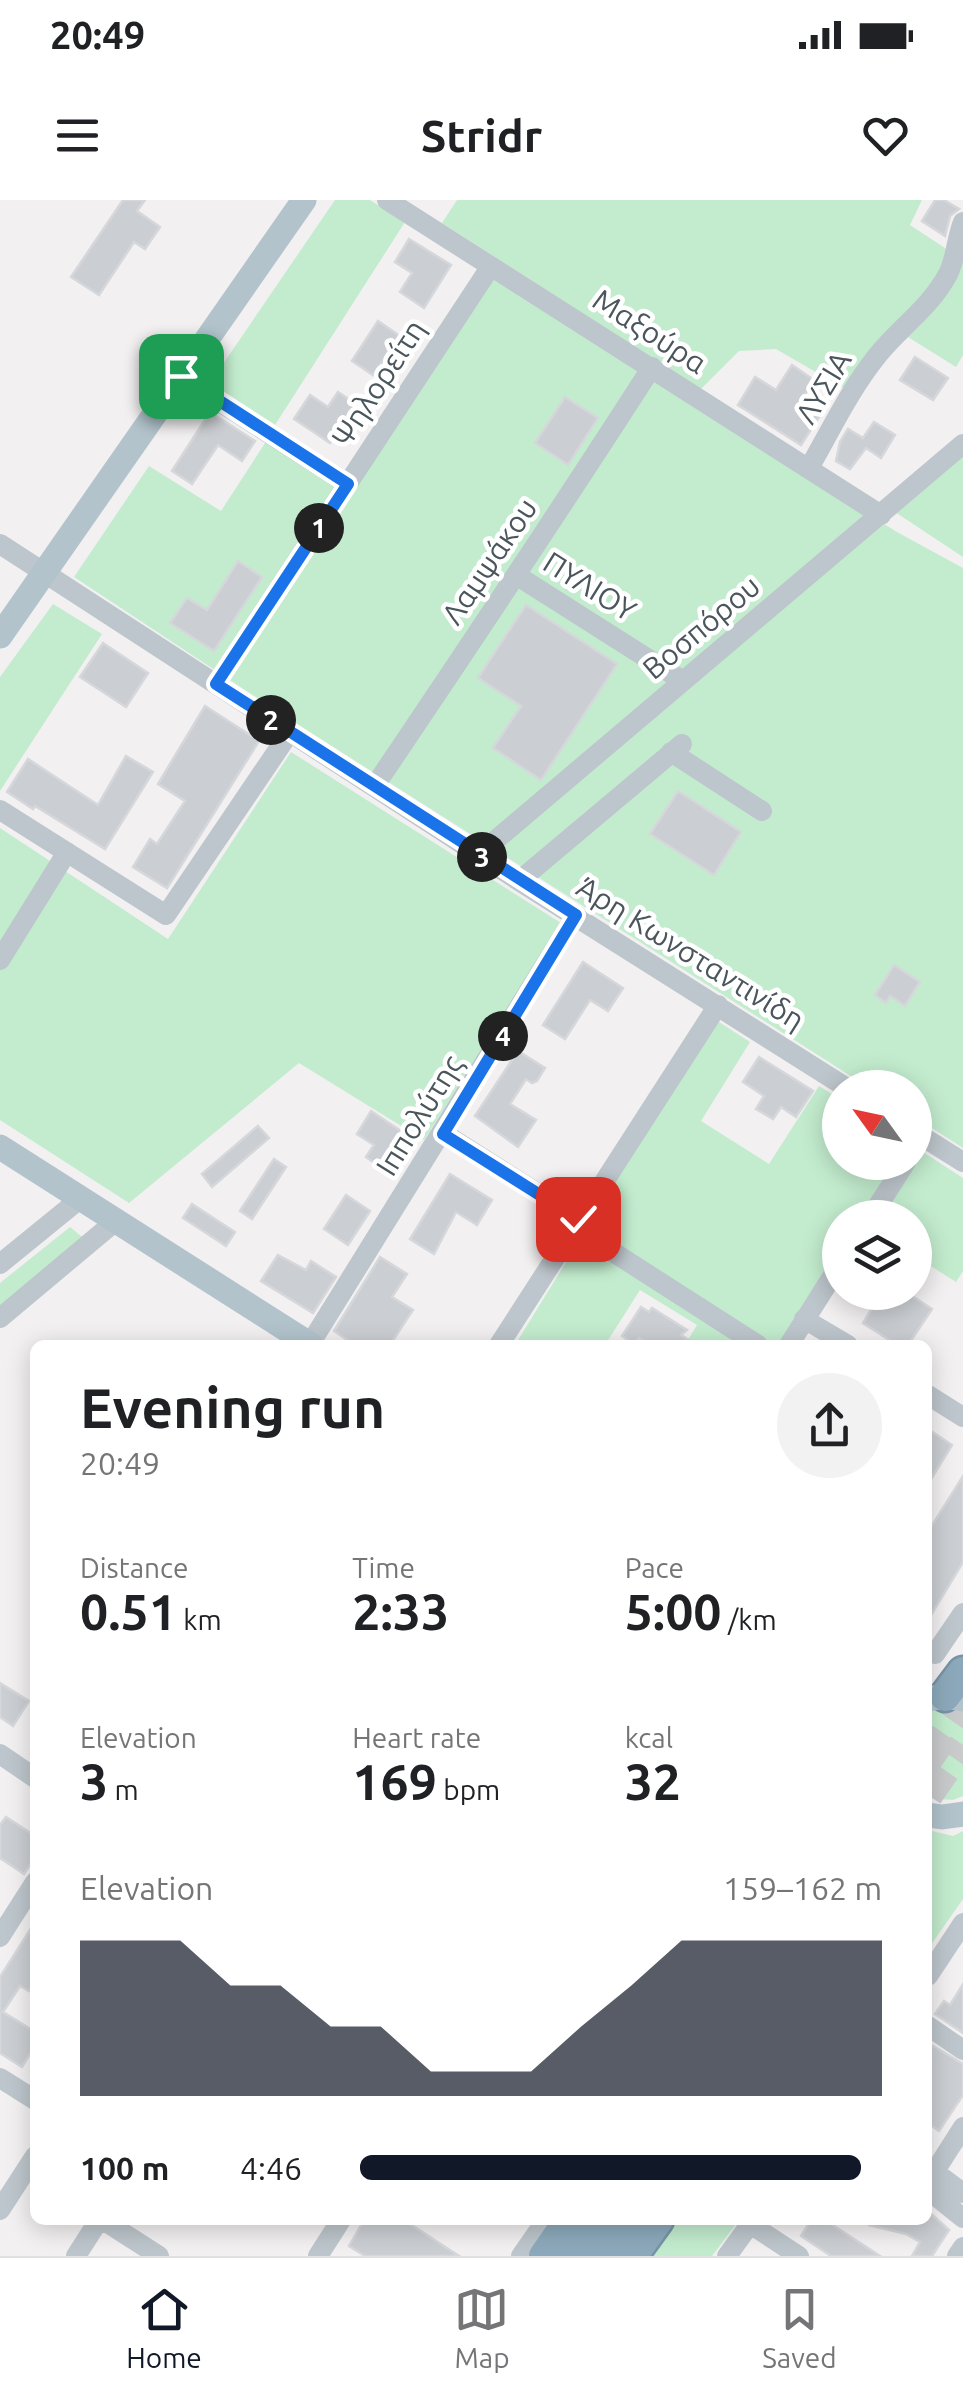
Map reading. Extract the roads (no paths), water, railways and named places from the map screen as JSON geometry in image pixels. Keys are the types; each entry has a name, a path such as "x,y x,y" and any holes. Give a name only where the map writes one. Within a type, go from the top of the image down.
{"highway":[{"path":"544,2256 566,2225"},
{"path":"577,2256 599,2225"},
{"path":"602,2256 624,2225"},
{"path":"632,2256 654,2225"}],"main road":[{"path":"0,636 304,200"},
{"path":"0,1147 303,1340"},
{"path":"932,1816 963,1814"}],"street":[{"name":"Μαξούρα","path":"387,200 881,515"},
{"name":"ΛΥΣΙΑ","path":"809,468 841,407 891,340 916,319 946,277 963,222"},
{"name":"Ψηλορείτη","path":"216,684 491,266"},
{"name":"Λαμψάκου","path":"374,787 652,368"},
{"path":"181,376 348,484"},
{"name":"Βοσπόρου","path":"478,855 963,444"},
{"name":"Άρη Κωνσταντινίδη","path":"0,544 519,882 822,1072"},
{"name":"ΠΥΛΙΟΥ","path":"516,575 684,681"},
{"path":"0,810 166,915 290,732"},
{"path":"519,882 676,748 762,811"},
{"path":"0,960 67,852"},
{"name":"Ιππολύτης","path":"314,1340 576,915"},
{"path":"502,1340 718,1005"},
{"path":"443,1134 751,1340"},
{"path":"932,1146 963,1162"},
{"path":"0,1264 81,1198"},
{"path":"0,1318 117,1220"},
{"path":"792,1340 822,1292"},
{"path":"804,1320 839,1340"},
{"path":"932,1398 963,1417"},
{"path":"935,1654 963,1614"},
{"path":"0,1754 30,1775"},
{"path":"0,1937 30,1890"},
{"path":"932,1970 963,1923"},
{"path":"932,2029 963,2050"},
{"path":"0,2078 30,2097"},
{"path":"932,2173 963,2127"},
{"path":"0,2210 30,2164"},
{"path":"932,2177 963,2194"},
{"path":"932,2179 963,2218"},
{"path":"76,2256 98,2225"},
{"path":"109,2225 159,2256"},
{"path":"318,2256 338,2225"},
{"path":"520,2256 542,2225"},
{"path":"727,2256 750,2225"},
{"path":"756,2225 799,2256"},
{"path":"957,2256 963,2247"}],"tunnel":[{"path":"932,1753 963,1709"},
{"path":"932,1789 963,1745"}]}
